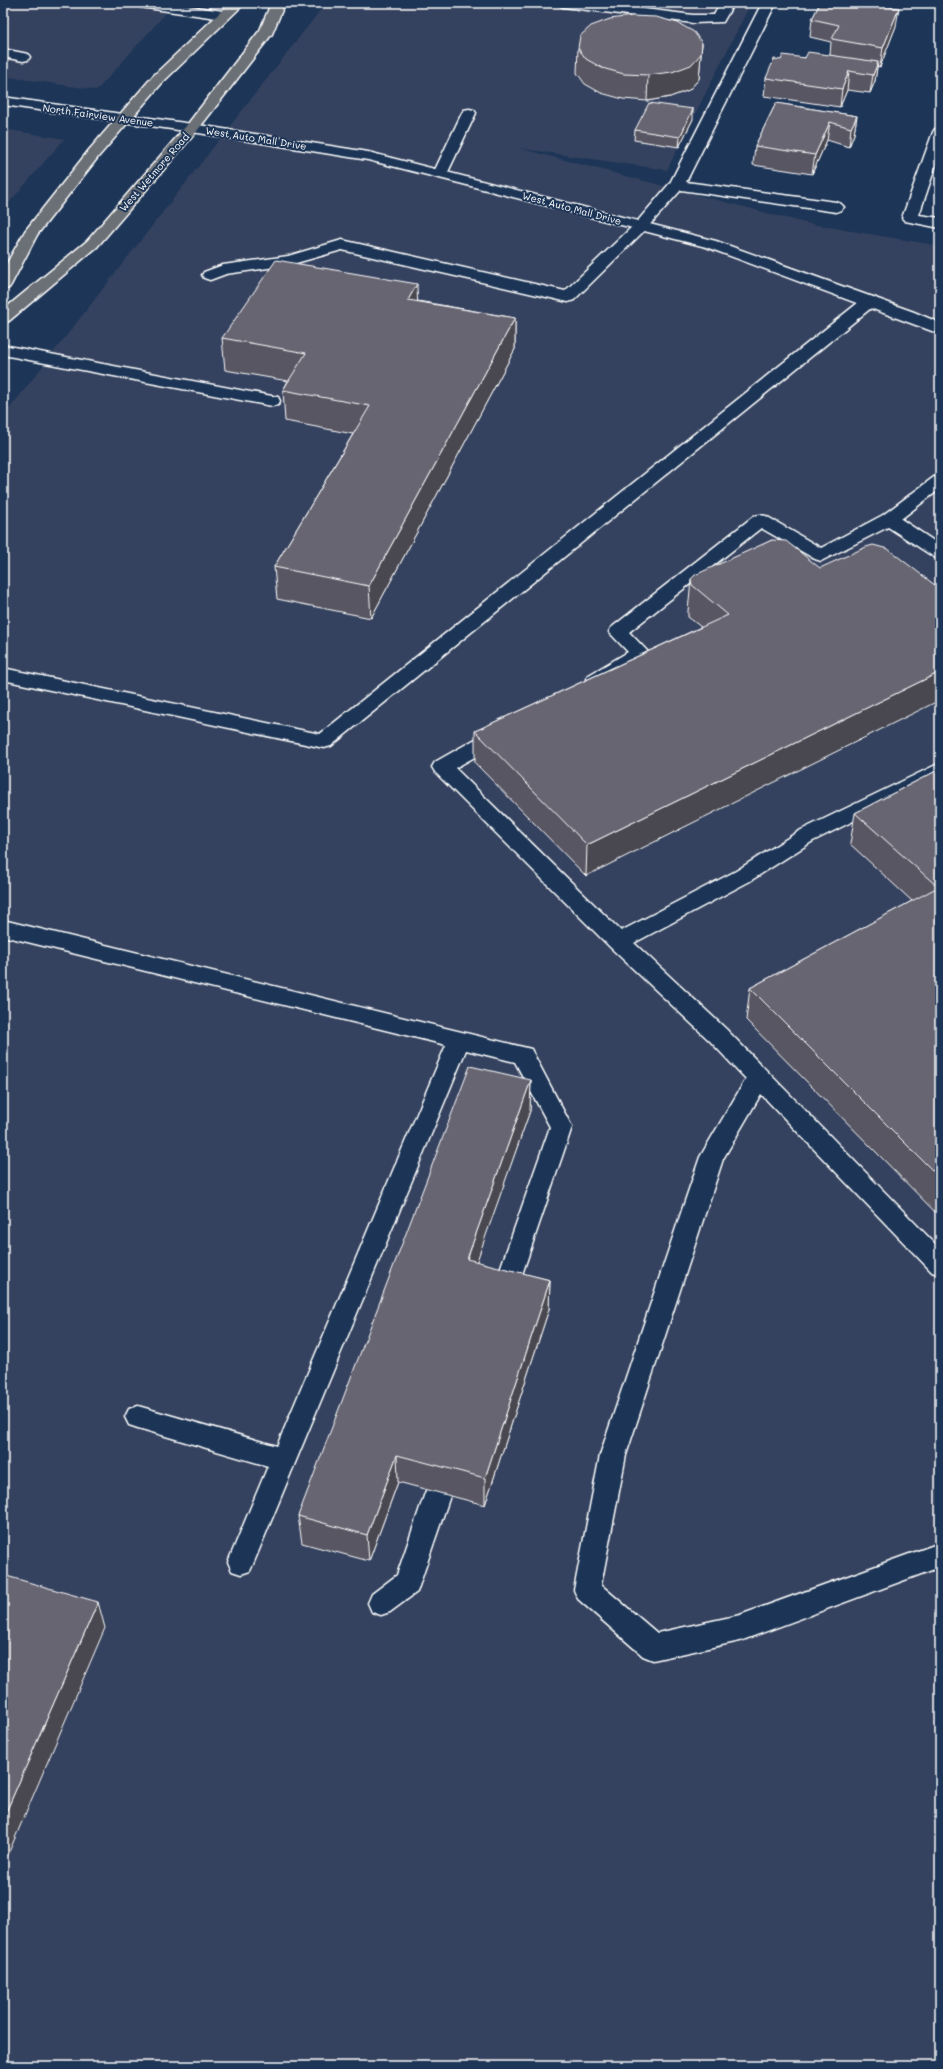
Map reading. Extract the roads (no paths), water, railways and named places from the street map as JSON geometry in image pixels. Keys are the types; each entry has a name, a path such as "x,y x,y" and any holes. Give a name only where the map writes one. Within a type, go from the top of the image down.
{"main road":[{"path":"3,285 30,234 94,153 158,79 223,15 238,3"},
{"name":"West Wetmore Road","path":"3,318 92,244 192,128 267,31 278,3"}],"street":[{"path":"140,3 223,15"},
{"path":"563,3 693,19 718,19 727,3"},
{"path":"210,275 224,270 289,260 342,245 568,297 641,226 678,185 769,3"},
{"path":"3,54 23,57"},
{"name":"North Fairview Avenue","path":"3,101 192,128"},
{"path":"440,174 469,112"},
{"name":"West Auto Mall Drive","path":"192,128 368,156 711,244 870,301 940,329"},
{"path":"940,132 910,218 940,223"},
{"path":"678,185 836,207"},
{"path":"3,674 324,741 870,301"},
{"path":"3,350 272,401"},
{"path":"579,688 640,653 618,632 760,520 821,555 889,519 940,481"},
{"path":"889,519 940,553"},
{"path":"517,724 442,767 619,942 718,1035 940,1265"},
{"path":"619,942 743,876 806,836 940,770"},
{"path":"3,928 522,1055 561,1128 502,1298"},
{"path":"241,1562 458,1040"},
{"path":"759,1077 712,1157 698,1197 613,1455 587,1590 653,1647 740,1628 940,1555"},
{"path":"138,1418 284,1459"},
{"path":"381,1603 408,1583 438,1493"}]}
